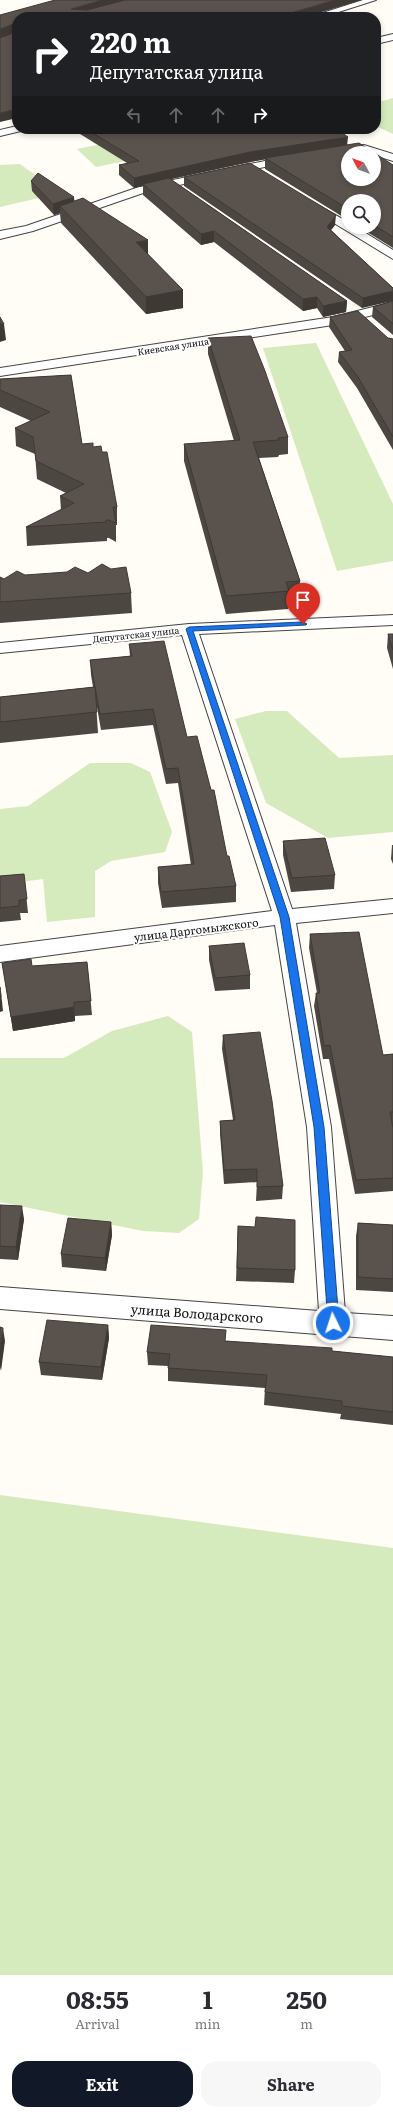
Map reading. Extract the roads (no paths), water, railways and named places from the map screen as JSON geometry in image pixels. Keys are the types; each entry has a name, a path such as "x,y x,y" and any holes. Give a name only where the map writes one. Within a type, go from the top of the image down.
{"street":[{"path":"331,12 372,0"},
{"path":"381,40 393,37"},
{"path":"0,133 12,130"},
{"path":"334,152 364,148 393,158"},
{"path":"0,235 30,229 143,189 304,156"},
{"path":"250,166 263,175"},
{"path":"170,183 186,194"},
{"path":"303,200 393,255"},
{"path":"347,305 371,324"},
{"name":"Киевская улица","path":"0,372 333,321 393,306"},
{"name":"Депутатская улица","path":"0,648 189,629 393,620"},
{"path":"189,629 284,917 319,1127 333,1323"},
{"name":"улица Даргомыжского","path":"0,954 284,917 393,906"},
{"name":"улица Володарского","path":"0,1298 393,1328"}]}
